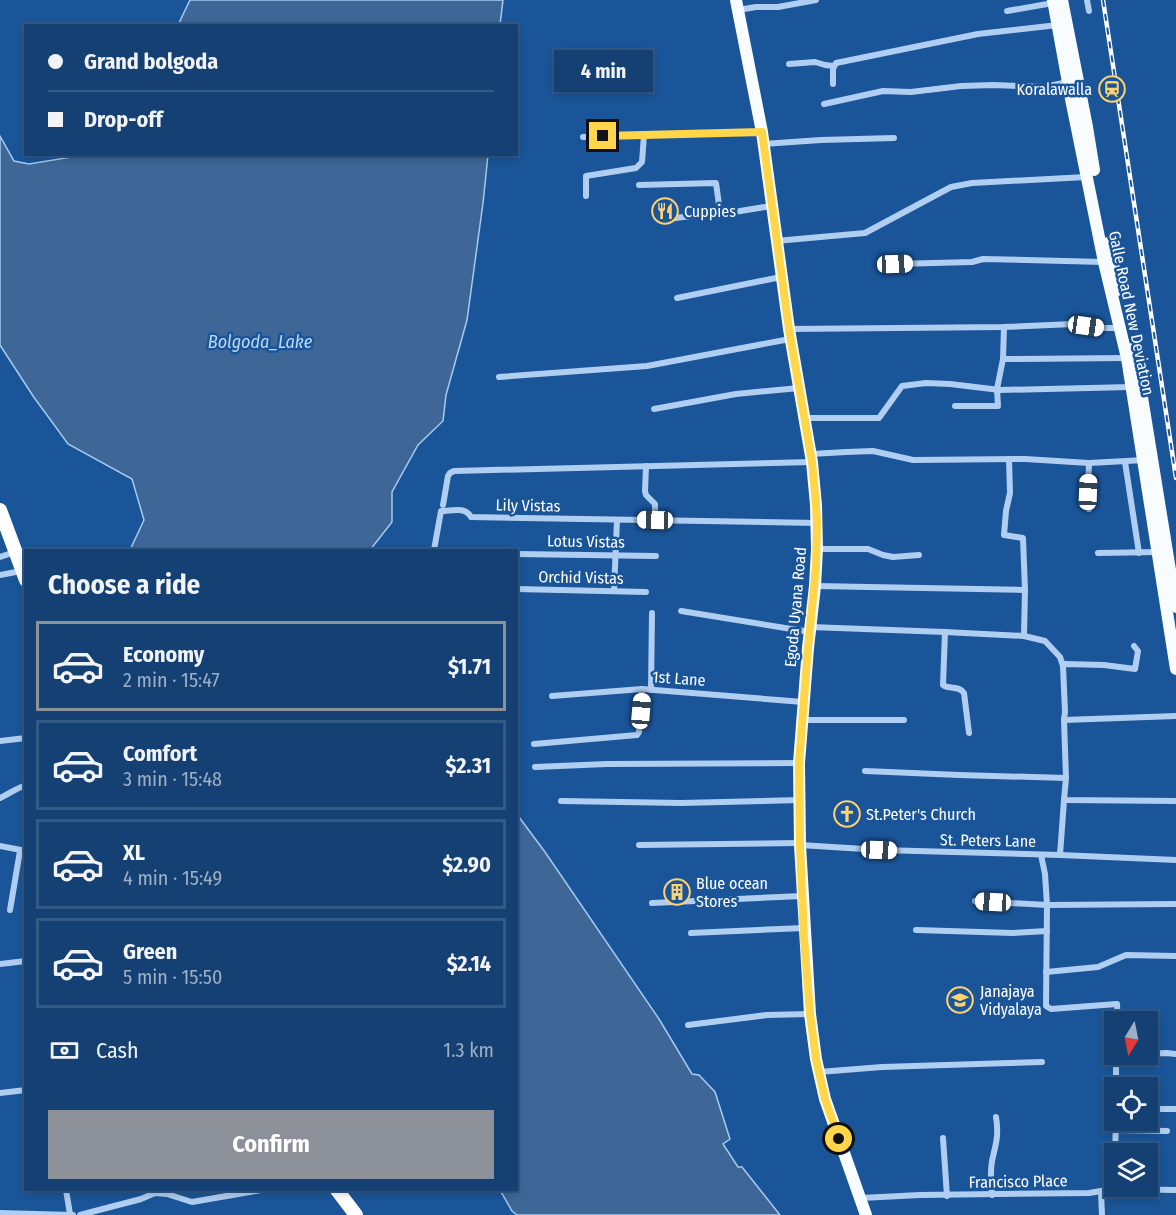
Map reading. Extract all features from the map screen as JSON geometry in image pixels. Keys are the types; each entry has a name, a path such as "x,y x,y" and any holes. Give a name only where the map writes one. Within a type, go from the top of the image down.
{"highway":[{"path":"0,510 24,575"},
{"path":"338,1191 356,1215"}],"main road":[{"name":"Galle Road New Deviation","path":"1056,1 1068,82 1104,262 1121,328 1176,607"},
{"name":"Galle Road New Deviation","path":"1056,1 1104,225 1134,349 1144,404 1147,460 1157,552 1176,669"},
{"name":"Egoda Uyana Road","path":"737,5 763,138 789,334 811,458 817,523 815,586 799,763 802,896 810,1014 825,1099 866,1215"}],"street":[{"path":"737,5 778,7 816,0"},
{"path":"1087,0 1089,11"},
{"path":"1007,11 1056,1"},
{"path":"789,64 815,62 834,66 836,63 978,34 1058,25"},
{"path":"833,84 834,66"},
{"path":"824,104 883,91 911,92 961,86 1044,87 1068,82"},
{"path":"586,196 586,176 636,168 642,162 644,135"},
{"path":"583,137 644,135 821,140 894,138"},
{"path":"776,242 865,233 951,187 972,183 1087,177"},
{"path":"639,185 716,183 720,212"},
{"path":"661,220 771,206"},
{"path":"895,264 972,262 983,259 1104,262"},
{"path":"676,298 781,277"},
{"path":"499,377 647,366 789,334 1073,324 1121,328"},
{"path":"955,406 998,406 997,389 1003,359 1004,327"},
{"path":"1003,359 1127,358"},
{"path":"805,418 879,418 902,386 926,383 997,389 1131,387"},
{"path":"654,409 736,394 800,387"},
{"path":"434,549 448,476 454,471 646,466 811,458 846,452 873,451 913,460 1009,459 1089,463 1147,460"},
{"path":"1009,459 1010,493 1004,535 1023,538 1024,636"},
{"path":"1125,462 1139,553"},
{"path":"1089,463 1089,509"},
{"path":"646,466 645,491 655,504 655,520"},
{"name":"Lily Vistas","path":"442,508 465,510 471,518 617,520"},
{"path":"614,591 617,520 817,523"},
{"path":"817,549 868,549 893,557 919,555"},
{"path":"0,558 15,552"},
{"path":"1098,553 1157,552"},
{"name":"Lotus Vistas","path":"518,554 656,556"},
{"path":"0,575 24,575"},
{"path":"815,586 1025,590"},
{"name":"Orchid Vistas","path":"518,589 646,592"},
{"path":"681,611 810,630 945,632 1024,636 1045,641 1060,657 1063,666 1066,777 1060,855"},
{"path":"651,690 652,614"},
{"path":"945,632 942,682 945,687 958,688 964,693 969,733"},
{"path":"1063,666 1083,664 1135,669 1138,651 1134,646"},
{"path":"534,744 637,735 642,689"},
{"name":"1st Lane","path":"552,696 642,689 803,702"},
{"path":"1064,720 1176,716"},
{"path":"802,720 904,720"},
{"path":"0,741 24,738"},
{"path":"535,767 607,764 799,763"},
{"path":"865,771 959,776 1066,777"},
{"path":"0,798 24,785"},
{"path":"561,801 681,803 800,800"},
{"path":"1064,800 1176,801"},
{"name":"St. Peters Lane","path":"639,845 800,844 879,850 1176,860"},
{"path":"0,846 23,851 10,910"},
{"path":"1041,855 1047,905 1046,1006 1051,1009 1117,1004 1117,1011"},
{"path":"652,903 802,896"},
{"path":"975,901 1047,905 1176,904"},
{"path":"691,933 804,928"},
{"path":"916,930 1013,933 1047,931"},
{"path":"1046,972 1098,967 1126,955 1176,956"},
{"path":"0,964 24,961"},
{"path":"688,1025 767,1016 810,1014"},
{"path":"1158,1053 1176,1054"},
{"path":"819,1072 882,1067 1042,1062"},
{"path":"0,1094 24,1090"},
{"path":"1158,1109 1176,1109"},
{"path":"992,1195 992,1161 998,1136 996,1117"},
{"path":"1158,1131 1167,1131"},
{"path":"943,1138 947,1196"},
{"name":"Francisco Place","path":"1158,1190 1176,1190"},
{"path":"0,1213 71,1215 66,1191"},
{"path":"80,1215 141,1199 155,1193 167,1194 192,1202 255,1191"},
{"name":"Francisco Place","path":"861,1198 1104,1191"},
{"path":"1101,1192 1102,1215"}],"water":[{"path":"190,0 503,0 500,24 178,24"},
{"name":"Bolgoda_Lake","path":"0,136 14,161 29,164 78,156 488,156 467,320 446,395 443,421 418,445 392,492 392,522 371,549 130,549 144,520 132,479 68,444 0,345"},
{"path":"518,816 659,1019 692,1074 699,1075 715,1092 730,1139 723,1144 738,1167 742,1167 780,1215 517,1215 512,1211 501,1191 518,1191"}],"railway":[{"path":"1103,0 1176,478"}],"place":[{"name":"Koralawalla","path":"1112,89"},
{"name":"Cuppies","path":"665,211"},
{"name":"St.Peter's Church","path":"847,814"},
{"name":"Blue ocean Stores","path":"677,892"},
{"name":"Janajaya Vidyalaya","path":"960,1000"}],"route":[{"path":"603,136 762,132 789,329 812,462 816,505 815,586 799,763 800,845 810,1014 816,1059 825,1099 839,1139"}]}
